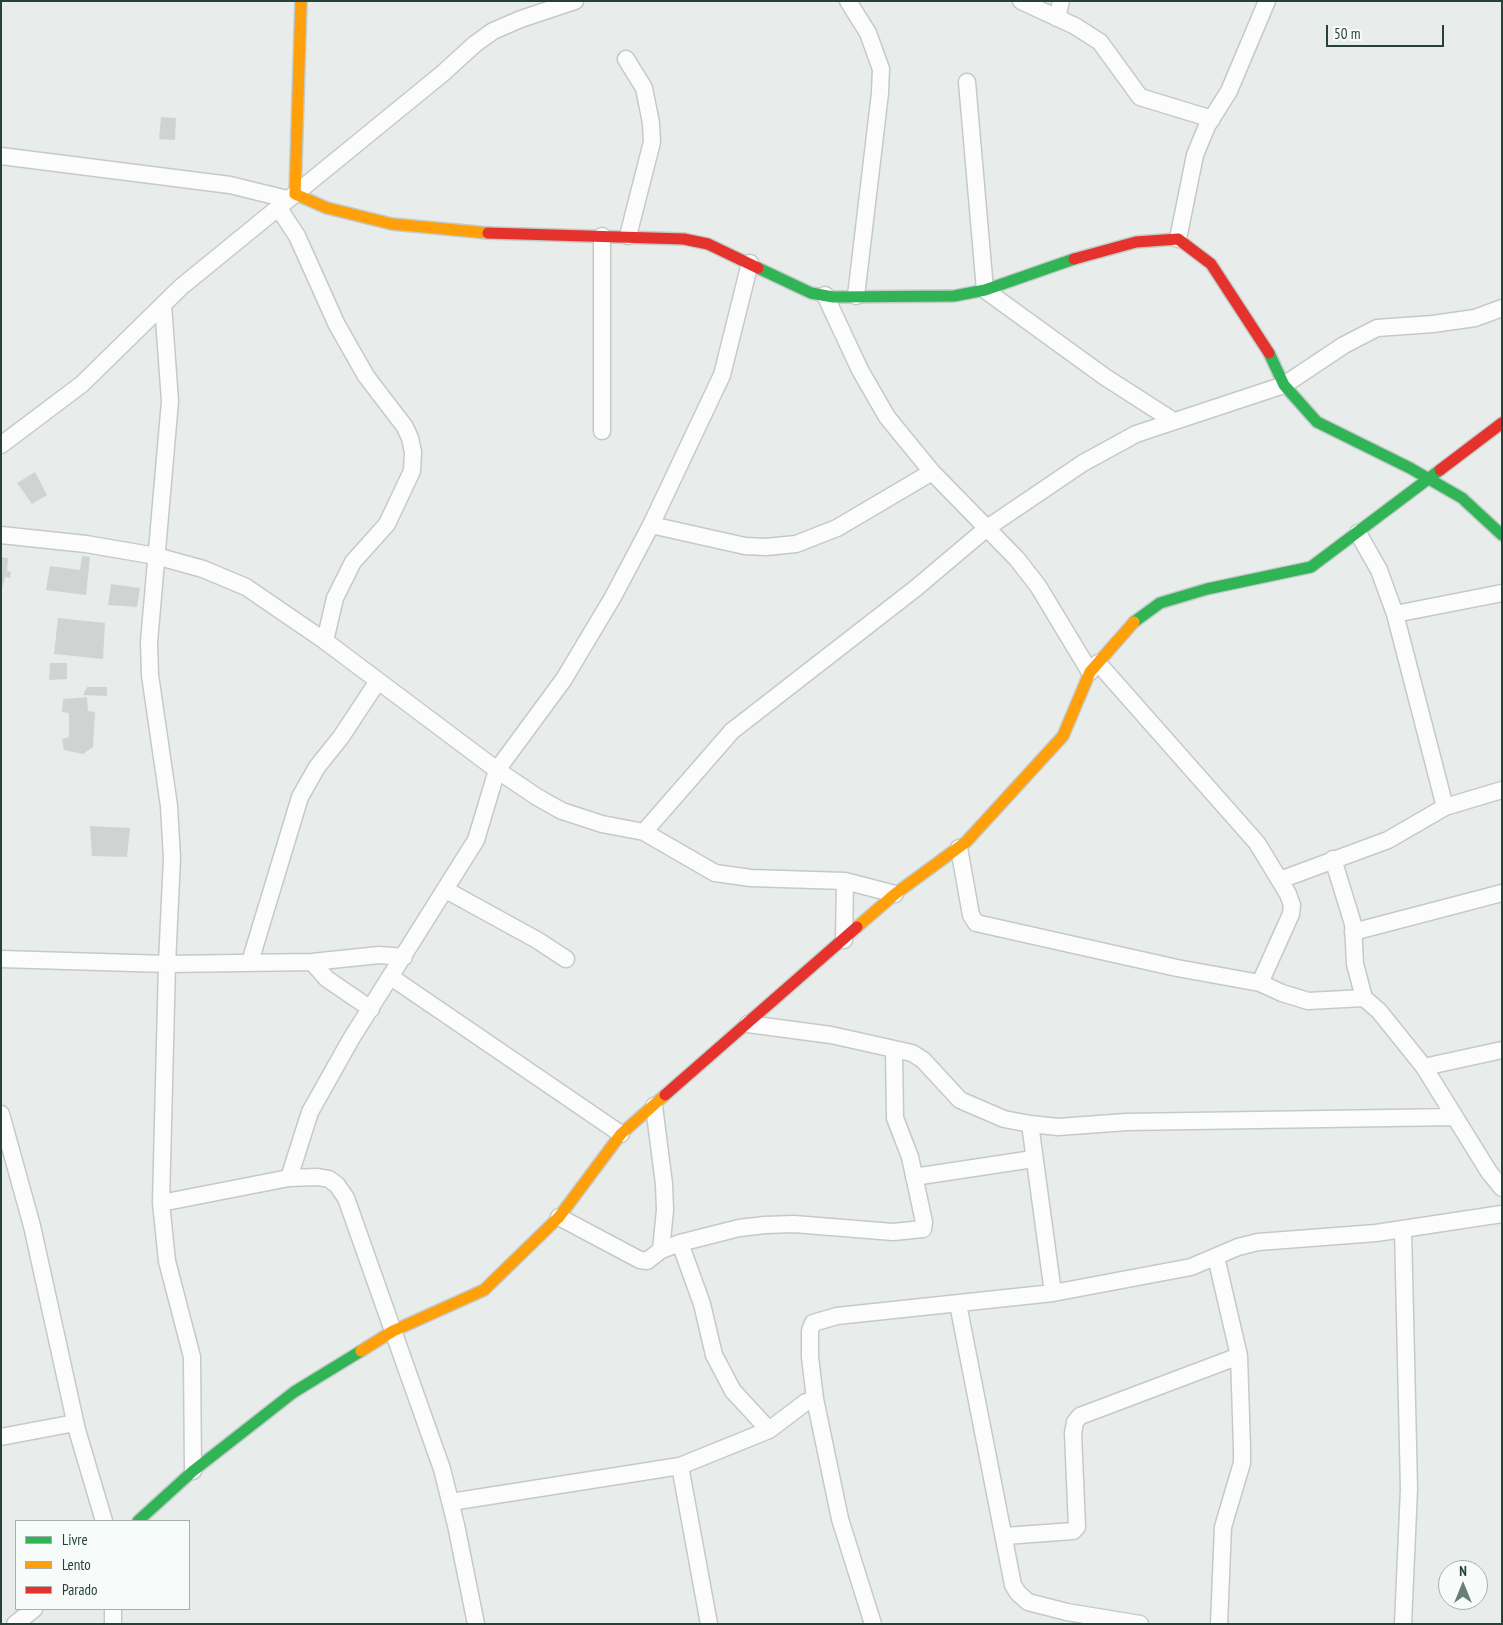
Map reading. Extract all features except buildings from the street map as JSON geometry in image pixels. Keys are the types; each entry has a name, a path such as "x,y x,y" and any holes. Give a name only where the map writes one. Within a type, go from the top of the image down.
{"street":[{"path":"301,1 287,200 297,236 337,325 366,376 405,427 413,452 412,470 387,524 353,562 342,582 335,598 325,641"},
{"path":"1,445 82,384 163,304 442,74 475,44 493,31 521,19 575,1"},
{"path":"848,1 868,33 881,69 880,93 856,296"},
{"path":"1021,1 1100,42 1140,97 1212,119"},
{"path":"1057,18 1062,1"},
{"path":"1178,239 1194,155 1229,91 1267,1"},
{"path":"626,59 644,88 651,123 652,142 628,236"},
{"path":"967,82 985,290 1105,377 1172,420"},
{"path":"1,156 230,186 392,224 463,232 684,239 708,244 811,293 825,295 954,296 985,290 1084,255 1136,242 1178,239 1200,253 1210,264 1267,350 1284,385 1318,422 1430,479 1462,498 1502,536"},
{"path":"602,236 602,430"},
{"path":"289,1178 310,1112 371,1009 476,840 497,770 564,679 613,597 651,525 722,375 750,263"},
{"path":"825,295 860,370 886,417 932,472 1017,559 1094,667 1257,843 1280,880 1292,905 1291,914 1260,983"},
{"path":"163,304 170,401 149,642 150,675 168,806 172,858 167,964 162,1203 167,1261 192,1358 194,1471"},
{"path":"644,832 732,731 916,588 987,528 1083,463 1136,434 1172,420 1284,385 1344,345 1378,328 1458,320 1502,308"},
{"path":"139,1520 194,1471 294,1392 393,1331 484,1290 559,1217 621,1134 895,894 959,848 1063,736 1094,667 1128,628 1145,612 1160,603 1207,589 1311,567 1502,423"},
{"path":"651,525 744,546 766,547 796,544 837,528 932,472"},
{"path":"1358,533 1379,570 1395,614 1445,807"},
{"path":"1,535 86,544 156,556 203,569 246,587 325,641 497,770 562,811 602,824 644,832 715,873 751,878 845,881 895,894"},
{"path":"1395,614 1502,593"},
{"path":"250,962 300,797 317,767 341,737 378,681"},
{"path":"1280,880 1332,859 1388,840 1445,807 1502,790"},
{"path":"959,848 971,915 976,923 1177,968 1260,983 1294,998 1308,1001 1364,998"},
{"path":"1332,859 1353,932 1355,964 1364,998 1379,1011 1424,1067 1502,1188"},
{"path":"844,940 845,881"},
{"path":"446,890 537,940 566,959"},
{"path":"1353,932 1502,893"},
{"path":"1,959 167,964 312,962 379,955 404,957"},
{"path":"312,962 326,979 371,1009"},
{"path":"391,977 621,1134"},
{"path":"748,1024 831,1035 912,1053 922,1060 960,1100 1004,1119 1030,1124 1058,1127 1126,1122 1455,1117"},
{"path":"559,1217 640,1260 648,1260 661,1250 680,1243 739,1228 765,1225 794,1224 893,1232 923,1229 924,1222 907,1146 895,1118 894,1049"},
{"path":"1424,1067 1502,1050"},
{"path":"654,1106 664,1184 665,1210 661,1250"},
{"path":"1,1114 32,1226 76,1423 104,1520"},
{"path":"1030,1124 1033,1160 1053,1293"},
{"path":"914,1177 1033,1160"},
{"path":"162,1203 289,1178 318,1177 329,1179 346,1198 442,1469 451,1502 476,1624"},
{"path":"873,1624 840,1519 815,1399 810,1357 810,1332 813,1323 837,1316 1053,1293 1191,1267 1238,1247 1258,1242 1403,1229 1502,1214"},
{"path":"1403,1229 1409,1489 1403,1624"},
{"path":"680,1243 702,1304 714,1355 733,1391 769,1430"},
{"path":"1216,1257 1239,1356 1242,1464 1223,1527 1219,1624"},
{"path":"958,1304 1014,1585 1018,1593 1028,1602 1067,1612 1140,1624"},
{"path":"1005,1536 1072,1531 1077,1527 1072,1433 1075,1422 1080,1416 1239,1356"},
{"path":"451,1502 680,1466 769,1430 806,1402 815,1399"},
{"path":"1,1437 76,1423"},
{"path":"680,1466 710,1624"},
{"path":"15,1624 33,1610"},
{"path":"113,1610 113,1624"}],"traffic: fast":[{"path":"758,268 811,293 833,297 954,296 985,290 1074,259"},
{"path":"1269,353 1284,385 1317,422 1410,468 1462,498 1502,535"},
{"path":"1134,622 1160,603 1207,589 1311,567 1440,470"},
{"path":"139,1520 193,1471 294,1392 361,1351"}],"traffic: slow":[{"path":"301,1 295,194 327,208 392,224 488,233"},
{"path":"857,927 895,894 966,842 1063,736 1090,672 1134,622"},
{"path":"361,1351 393,1331 484,1290 559,1217 621,1134 665,1095"}],"traffic: jam":[{"path":"488,233 684,239 708,244 758,268"},
{"path":"1074,259 1136,242 1178,239 1211,264 1269,353"},
{"path":"1440,470 1502,423"},
{"path":"665,1095 857,927"}]}
